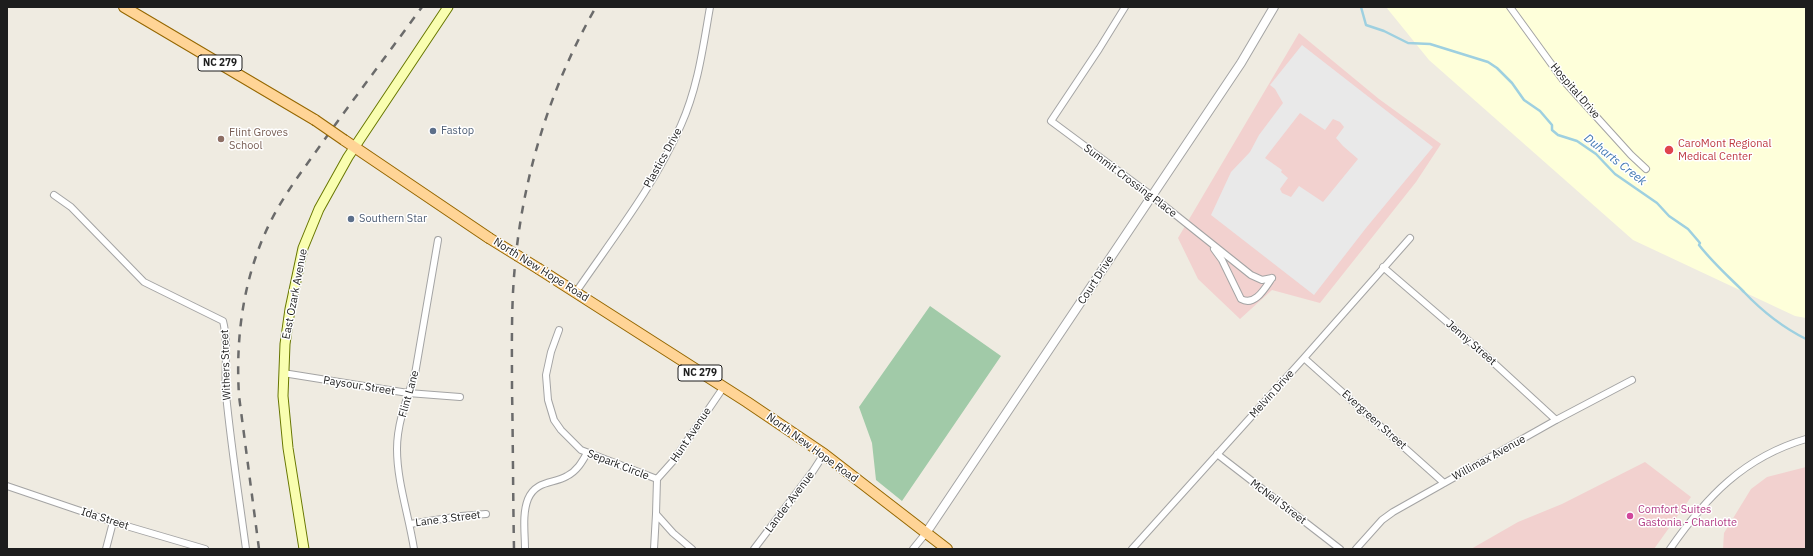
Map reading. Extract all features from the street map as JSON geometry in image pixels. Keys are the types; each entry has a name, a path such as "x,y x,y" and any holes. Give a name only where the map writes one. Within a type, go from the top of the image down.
{"main road":[{"name":"North New Hope Road","path":"124,7 315,120 489,238 576,292 824,454 947,549"},
{"name":"East Ozark Avenue","path":"304,549 288,448 283,396 283,374 290,309 302,248 329,191 355,146 448,7"}],"street":[{"name":"Plastics Drive","path":"576,292 652,181 682,125 700,66 710,7"},
{"name":"Summit Crossing Place","path":"1125,7 1052,121 1152,196 1251,275 1262,280 1272,278 1254,300 1246,302 1241,299 1222,260 1208,242"},
{"name":"Court Drive","path":"913,549 926,533 1054,345 1241,63 1274,7"},
{"name":"Hospital Drive","path":"1510,7 1563,80 1631,155 1646,169"},
{"name":"Withers Street","path":"54,195 72,207 144,282 223,320 226,333 225,381 246,549"},
{"name":"Melvin Drive","path":"1132,549 1410,238"},
{"name":"Flint Lane","path":"414,549 398,469 397,449 402,417 415,374 438,240"},
{"name":"Jenny Street","path":"1384,267 1483,353 1556,420"},
{"name":"Separk Circle","path":"560,330 547,363 546,375 548,400 554,420 575,445 587,453 656,480 656,514"},
{"name":"Evergreen Street","path":"1304,358 1444,482"},
{"name":"Paysour Street","path":"283,374 408,394 460,397"},
{"name":"Willimax Avenue","path":"1356,549 1382,520 1444,482 1632,380"},
{"name":"Hunt Avenue","path":"656,480 674,460 723,388"},
{"path":"1670,549 1691,520 1726,481 1759,458 1806,439"},
{"path":"525,549 525,508 532,492 541,485 552,480 566,477 574,472 587,453"},
{"name":"Lander Avenue","path":"754,549 813,471 824,454"},
{"name":"McNeil Street","path":"1217,454 1340,549"},
{"name":"Ida Street","path":"7,486 113,522 205,549"},
{"name":"Lane 3 Street","path":"410,524 461,516 486,514"},
{"path":"654,549 656,514"},
{"path":"656,514 673,534 692,549"},
{"path":"106,549 113,522"}],"shaded area":[{"name":"CaroMont Regional Medical Center","path":"1386,7 1806,7 1806,318 1795,316 1633,240 1429,60"},
{"path":"1299,33 1379,99 1441,144 1416,182 1320,303 1272,290 1240,319 1198,279 1178,238"},
{"path":"1302,45 1433,147 1366,228 1314,295 1211,215 1231,172 1250,152 1259,135 1283,103 1275,89 1270,85","holes":["1300,113 1325,130 1333,119 1340,122 1344,127 1336,138 1358,159 1323,202 1299,186 1291,197 1282,193 1280,189 1288,178 1281,172 1282,170 1265,158"]},
{"path":"930,306 1001,356 902,501 876,480 872,443 859,407"},
{"path":"1645,462 1691,497 1654,549 1471,549 1518,522 1562,504"},
{"path":"1806,467 1806,549 1723,549 1724,533 1751,489 1767,477"}],"waterway":[{"name":"Duharts Creek","path":"1361,7 1366,25 1384,31 1408,43 1430,44 1488,62 1497,68 1512,83 1524,100 1540,111 1552,125 1552,130 1558,135 1577,141 1596,154 1615,174 1657,203 1669,216 1688,229 1710,258 1758,306 1781,324 1806,339"}],"railway":[{"path":"259,549 239,396 238,372 241,323 250,274 267,228 285,196 332,129 422,7"},
{"path":"514,549 512,327 515,265 519,231 532,164 553,99 565,68 596,7"}],"place":[{"name":"Fastop","path":"433,131"},
{"name":"Flint Groves School","path":"221,139"},
{"name":"CaroMont Regional Medical Center","path":"1669,150"},
{"name":"Southern Star","path":"351,219"},
{"name":"Comfort Suites Gastonia - Charlotte","path":"1630,516"}]}
